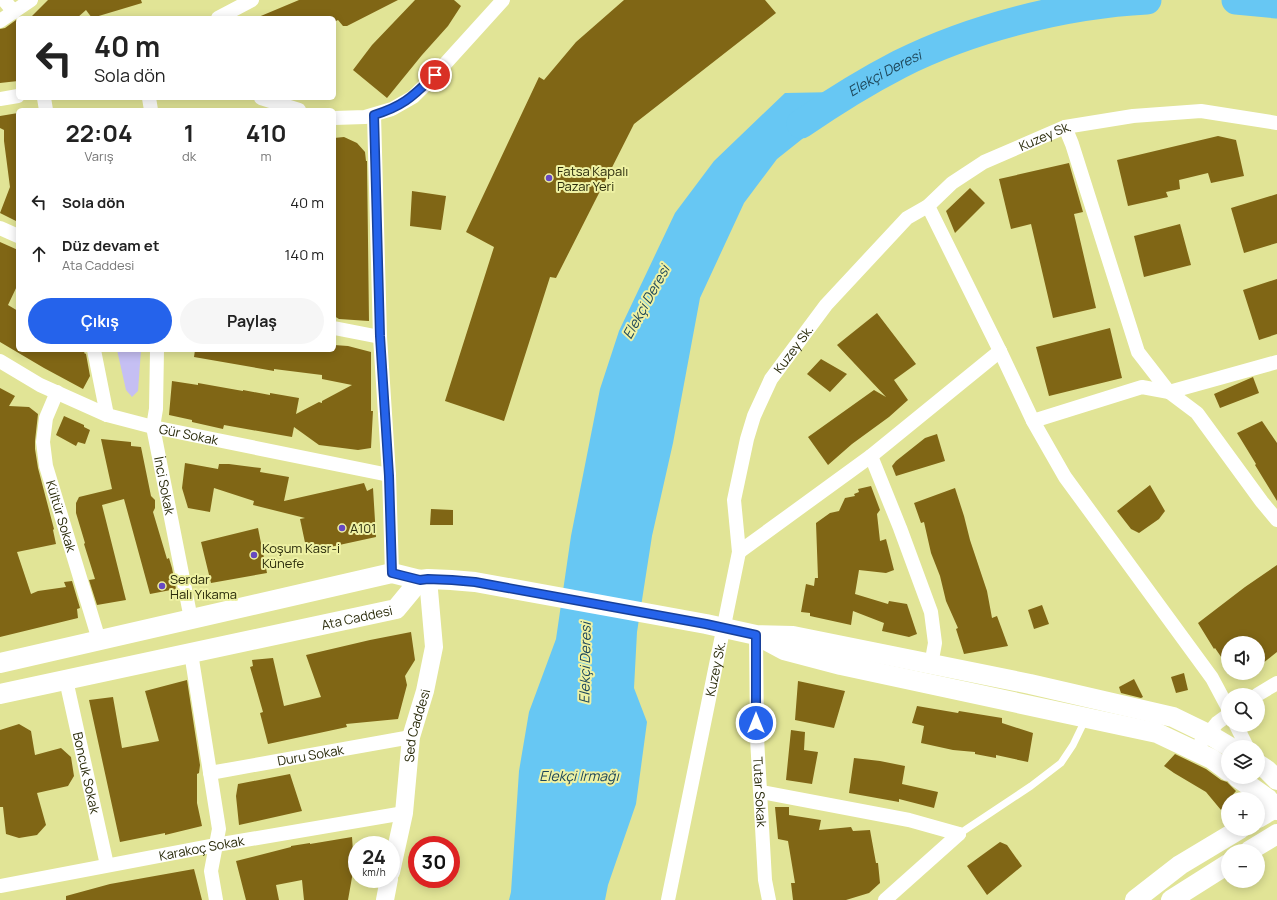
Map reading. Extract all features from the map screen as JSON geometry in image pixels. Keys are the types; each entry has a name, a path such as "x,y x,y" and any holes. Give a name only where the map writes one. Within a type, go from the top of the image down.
{"main road":[{"path":"0,663 392,573 424,580 475,582 715,626 756,635 793,636 842,655"},
{"name":"Ata Caddesi","path":"0,694 396,609 424,580"},
{"path":"756,635 784,650 842,655 931,674 1022,704 1157,733 1195,750 1221,766"},
{"path":"931,674 1025,683 1174,717 1221,742"},
{"path":"1022,704 1025,683"},
{"path":"1265,769 1277,780"},
{"path":"1246,784 1268,799 1276,808 1265,814"},
{"path":"1261,844 1277,834"},
{"path":"1136,900 1180,865 1228,836"},
{"path":"1171,900 1221,868"}],"street":[{"path":"4,0 14,12"},
{"path":"0,21 31,0"},
{"path":"222,16 252,0"},
{"path":"336,118 365,117 374,115 392,110 413,97 503,0"},
{"path":"0,99 16,96"},
{"path":"267,100 293,108"},
{"name":"Kuzey Sk.","path":"668,900 715,626 739,552 734,500 747,438 754,416 771,379 826,305 907,218 928,206 952,183 984,162 1065,127 1133,116 1201,112 1277,123"},
{"path":"374,115 380,336 389,476 392,573"},
{"path":"1065,127 1072,144 1138,352 1169,392 1197,413 1262,502 1277,520"},
{"path":"928,206 1033,421 1065,477 1212,678 1221,695"},
{"path":"0,228 16,235"},
{"path":"336,328 380,336"},
{"path":"739,552 870,456 1000,351"},
{"path":"94,352 106,415"},
{"name":"İnci Sokak","path":"157,352 156,409 153,427 191,619"},
{"name":"Gür Sokak","path":"0,361 40,385 106,415 153,427 389,476"},
{"path":"1033,421 1142,387 1169,392 1277,362"},
{"name":"Kültür Sokak","path":"57,392 46,418 43,442 46,466 99,640"},
{"path":"870,456 900,528 931,612 935,643 931,674"},
{"name":"Sed Caddesi","path":"399,836 404,813 411,737 425,691 434,647 424,580"},
{"name":"Tutar Sokak","path":"756,635 756,738 761,792 765,880 769,900"},
{"path":"191,653 219,829 211,871 216,900"},
{"name":"Boncuk Sokak","path":"66,680 108,865"},
{"path":"1265,691 1277,683"},
{"path":"1195,750 1221,720"},
{"name":"Duru Sokak","path":"210,773 411,737"},
{"path":"761,792 909,820 959,834"},
{"name":"Karakoç Sokak","path":"0,886 216,845 404,813"},
{"path":"884,900 959,834"},
{"path":"385,900 387,888"}],"lane":[{"path":"959,834 1031,786 1061,763 1073,745 1086,718"}],"shaded area":[{"path":"117,352 141,352 138,391 132,397 126,390"}],"water":[{"name":"Elekçi Irmağı","path":"838,92 826,120 777,159 744,203 700,298 673,443 652,536 637,632 634,688 647,722 636,804 608,885 605,900 509,900 511,892 519,771 529,712 556,639 571,536 600,389 619,331 675,213 714,161 785,93"}],"building":[{"path":"48,0 141,0 142,3 99,16 90,16 86,10 79,16 32,16"},
{"path":"299,0 398,0 347,26 343,26 338,20 336,21 336,16 261,16"},
{"path":"415,0 454,0 461,6 448,26 387,98 353,70 372,45"},
{"name":"Fatsa Kapalı Pazar Yeri","path":"624,0 765,0 776,13 634,124 556,278 550,277 504,421 445,401 494,247 466,232 539,77 544,80 576,42"},
{"path":"16,20 16,81 0,83 0,29 5,28"},
{"path":"16,113 16,221 0,213 10,187 4,130 0,128 0,116"},
{"path":"1218,136 1236,140 1244,176 1211,183 1208,173 1179,180 1180,189 1166,192 1168,197 1128,206 1117,160"},
{"path":"344,137 357,143 365,152 367,161 369,321 339,319 336,317 336,138"},
{"path":"1069,163 1083,212 1074,214 1096,308 1053,318 1031,224 1011,229 999,179"},
{"path":"970,188 985,203 955,233 946,211"},
{"path":"412,191 446,196 441,230 410,226"},
{"path":"1277,194 1277,243 1244,253 1231,208"},
{"path":"1180,224 1191,265 1144,277 1134,236"},
{"path":"0,242 16,249 16,288 8,305 16,310 16,351 0,342"},
{"path":"1277,279 1277,334 1259,340 1243,290"},
{"path":"877,313 916,364 894,380 908,400 889,417 852,444 828,465 808,437 874,390 886,397 837,345"},
{"path":"1110,328 1122,378 1049,396 1036,347"},
{"path":"336,345 348,346 371,352 371,411 373,411 371,448 358,450 319,445 294,427 292,437 224,425 223,429 169,415 172,381 198,385 198,383 243,391 270,395 270,393 299,398 296,414 319,402 322,403 322,401 352,385 322,379 322,375 274,369 274,371 194,357 195,352 336,352"},
{"path":"17,352 85,352 90,376 83,389"},
{"path":"821,359 847,374 830,392 807,374"},
{"path":"1253,377 1259,393 1220,408 1214,394"},
{"path":"0,388 15,396 9,406 29,407 38,414 35,449 38,468 54,529 56,544 17,552 31,594 38,591 66,587 64,582 72,581 80,608 77,609 78,618 0,637"},
{"path":"64,416 84,425 84,427 90,430 85,444 78,442 76,446 56,435"},
{"path":"1262,421 1277,443 1277,501 1237,433"},
{"path":"937,434 945,461 896,476 892,466 896,461 925,438"},
{"path":"101,439 131,442 131,446 141,447 151,496 155,500 155,508 153,512 167,559 169,558 172,568 176,589 150,594 124,499 102,505 126,600 97,605 89,580 95,579 76,513 76,503 79,497 112,489"},
{"path":"185,463 218,469 219,464 261,468 260,472 289,477 284,501 364,483 367,491 373,488 376,537 307,552 300,519 305,518 253,505 254,501 214,488 210,512 188,508 182,488"},
{"path":"1150,485 1165,511 1159,519 1139,533 1131,529 1117,511"},
{"path":"871,486 880,510 877,514 880,541 886,539 894,570 886,573 859,570 855,594 888,604 889,601 907,604 917,634 909,637 882,631 884,623 853,611 851,625 810,616 810,613 801,612 806,584 814,586 815,578 818,578 816,523 830,513 839,511 845,498 855,496 854,494 859,492 858,489"},
{"path":"955,488 987,591 992,618 997,616 1008,646 964,654 956,629 958,628 946,601 940,576 931,553 924,522 921,523 914,503"},
{"path":"431,509 453,510 453,525 430,525"},
{"path":"258,528 267,573 211,583 201,542"},
{"path":"1277,565 1277,652 1265,661 1265,636 1221,636 1221,657 1215,648 1214,649 1198,623 1245,587"},
{"path":"1042,605 1049,624 1034,629 1028,610"},
{"path":"411,632 415,660 405,676 407,685 398,719 346,724 347,727 268,744 260,713 263,712 250,667 253,666 252,660 273,658 284,706 321,697 306,655"},
{"path":"1184,673 1188,690 1176,693 1171,677"},
{"path":"1134,679 1143,697 1141,698 1121,693 1119,687"},
{"path":"187,680 200,765 199,773 197,774 197,803 202,826 165,835 165,833 120,842 89,700 113,697 122,748 159,741 145,691"},
{"path":"798,681 845,691 834,728 795,720"},
{"path":"917,706 1002,718 1002,723 1033,733 1028,762 996,755 996,758 975,754 975,752 953,750 921,743 924,726 912,723"},
{"path":"19,724 31,731 35,755 61,748 71,757 74,776 68,786 37,793 46,825 37,835 19,838 6,834 3,807 0,807 0,730"},
{"path":"791,730 805,732 804,750 818,752 812,784 786,780"},
{"path":"1175,754 1206,769 1221,780 1221,784 1229,784 1236,791 1221,792 1221,810 1206,792 1164,766"},
{"path":"854,758 905,766 902,784 938,792 934,808 899,799 899,802 849,793"},
{"path":"290,774 302,811 239,825 236,796 238,784"},
{"path":"775,807 789,807 789,815 821,820 819,830 851,827 853,831 870,830 876,863 878,863 880,883 869,893 846,900 793,900 791,883 795,883 788,841 778,839"},
{"path":"348,838 348,888 350,888 348,900 304,900 302,880 276,885 279,900 246,900 236,861 291,846"},
{"path":"1000,842 1007,845 1022,866 987,895 967,866"},
{"path":"194,869 202,900 66,900 66,896 110,884"}],"waterway":[{"name":"Elekçi Deresi","path":"801,124 849,92 887,71 928,51 958,39 1020,20 1052,13 1116,2 1147,0"},
{"name":"Elekçi Deresi","path":"1236,0 1277,4"}],"place":[{"name":"Fatsa Kapalı Pazar Yeri","path":"549,178"},
{"name":"A101","path":"342,528"},
{"name":"Koşum Kasr-i Künefe","path":"254,555"},
{"name":"Serdar Halı Yıkama","path":"162,586"}],"route":[{"path":"435,75 413,97 392,110 374,115 380,336 389,476 392,573 420,580 428,579 475,582 706,624 756,635 756,723"}]}
